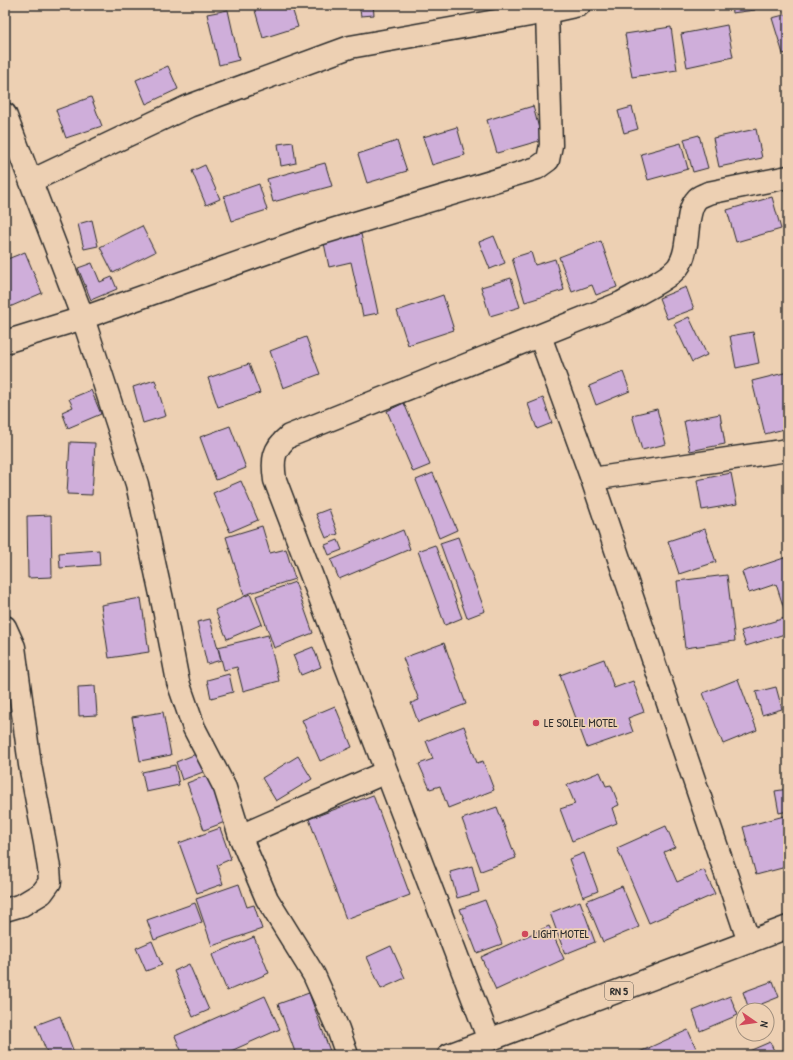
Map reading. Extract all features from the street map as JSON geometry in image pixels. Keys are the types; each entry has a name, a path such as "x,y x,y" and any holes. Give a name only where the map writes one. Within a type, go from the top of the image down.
{"street":[{"path":"31,181 189,106 350,47 579,5"},
{"path":"5,342 83,318 319,234 537,168 548,160 551,146 547,12"},
{"path":"5,114 83,318 137,484 178,682 194,728 225,788 240,836 267,899 314,975 338,1029 347,1055"},
{"path":"489,1040 275,480 272,465 275,454 280,443 289,436 621,303 670,275 678,267 684,256 690,212 697,199 708,193 788,177"},
{"path":"540,336 592,479 749,942"},
{"path":"592,479 788,450"},
{"path":"5,627 14,647 30,765 45,843 50,882 42,893 22,905 5,910"},
{"path":"240,836 386,772"},
{"name":"RN 5","path":"449,1055 788,927"}],"building":[{"path":"260,5 291,5 298,27 263,38 254,7"},
{"path":"359,5 373,5 374,15 361,16"},
{"path":"731,5 754,5 755,10 732,13"},
{"path":"228,10 239,60 219,65 207,14"},
{"path":"788,14 788,53 783,54 772,18"},
{"path":"727,25 733,57 687,67 681,34"},
{"path":"671,27 677,70 632,77 625,34"},
{"path":"168,66 178,89 146,104 136,80"},
{"path":"91,97 102,126 66,138 56,110"},
{"path":"533,106 542,140 497,153 487,120"},
{"path":"632,107 638,129 624,133 618,111"},
{"path":"457,127 465,155 432,165 423,137"},
{"path":"756,129 762,158 719,167 713,138"},
{"path":"699,135 708,168 693,172 684,139"},
{"path":"397,141 407,171 367,183 358,154"},
{"path":"293,142 296,163 281,166 278,144"},
{"path":"681,143 688,169 648,180 641,154"},
{"path":"325,163 332,186 273,202 267,179"},
{"path":"205,165 220,199 206,205 192,171"},
{"path":"259,184 267,210 232,221 224,196"},
{"path":"772,197 781,229 736,242 727,210"},
{"path":"92,220 98,246 84,249 78,224"},
{"path":"142,226 155,252 113,273 100,247"},
{"path":"361,234 378,313 363,316 351,262 329,267 324,243"},
{"path":"494,236 505,263 490,269 479,242"},
{"path":"601,241 617,287 596,295 592,285 572,292 559,257"},
{"path":"25,252 42,293 5,309 5,260"},
{"path":"531,252 535,265 555,259 564,290 525,302 512,258"},
{"path":"92,263 100,282 112,277 117,289 91,300 78,268"},
{"path":"511,278 520,307 490,316 481,287"},
{"path":"686,287 694,309 667,319 659,298"},
{"path":"443,295 454,330 408,345 397,311"},
{"path":"689,317 707,355 692,362 674,324"},
{"path":"753,332 759,363 736,368 730,336"},
{"path":"306,337 320,374 283,388 270,351"},
{"path":"249,364 260,393 218,407 208,378"},
{"path":"623,372 630,391 596,405 589,386"},
{"path":"788,372 788,428 765,434 752,381"},
{"path":"155,380 166,416 143,423 133,387"},
{"path":"91,390 101,414 68,428 62,412 73,407 69,399"},
{"path":"543,398 552,423 537,429 528,404"},
{"path":"404,403 430,465 413,472 387,411"},
{"path":"657,409 666,444 642,450 632,415"},
{"path":"720,414 725,444 690,451 684,421"},
{"path":"230,426 246,468 216,480 200,437"},
{"path":"70,442 95,443 92,495 67,494"},
{"path":"433,473 457,530 439,538 416,480"},
{"path":"731,473 737,504 702,510 697,480"},
{"path":"241,481 258,520 230,532 213,493"},
{"path":"329,509 338,534 326,538 316,514"},
{"path":"51,515 52,577 28,578 27,516"},
{"path":"262,526 270,553 286,549 295,579 244,595 226,537"},
{"path":"705,529 716,562 679,574 668,541"},
{"path":"403,530 410,549 339,579 331,560"},
{"path":"458,537 485,611 467,618 440,543"},
{"path":"338,540 342,550 329,555 325,545"},
{"path":"435,545 462,618 445,625 418,551"},
{"path":"99,550 100,565 60,568 59,553"},
{"path":"787,557 788,621 776,584 749,593 742,572"},
{"path":"727,575 735,641 685,648 677,581"},
{"path":"295,582 313,633 274,648 256,596"},
{"path":"250,594 262,624 227,639 215,610"},
{"path":"141,598 149,652 109,658 101,605"},
{"path":"785,618 788,633 746,646 741,631"},
{"path":"210,619 221,660 207,664 197,622"},
{"path":"268,635 279,681 243,691 237,667 224,670 218,647"},
{"path":"444,643 466,704 418,722 411,703 419,700 403,658"},
{"path":"313,647 321,667 301,675 293,655"},
{"path":"604,659 614,688 633,681 644,712 628,718 633,732 587,748 560,675"},
{"path":"229,674 233,692 211,698 207,680"},
{"path":"738,679 757,730 723,744 703,693"},
{"path":"95,686 97,715 79,716 78,687"},
{"path":"776,687 782,709 762,715 756,692"},
{"path":"335,706 352,747 320,761 302,720"},
{"path":"163,712 171,755 140,761 132,717"},
{"path":"464,726 477,763 483,761 494,790 448,808 440,786 430,789 419,764 433,759 426,741"},
{"path":"196,754 203,772 182,780 176,762"},
{"path":"298,756 312,779 276,801 262,778"},
{"path":"175,765 179,785 146,792 142,772"},
{"path":"600,772 606,786 611,785 619,805 612,808 617,823 572,841 560,809 575,804 567,785"},
{"path":"208,775 225,822 204,830 187,783"},
{"path":"788,789 788,811 779,813 775,791"},
{"path":"373,795 410,895 346,919 309,819"},
{"path":"497,807 516,858 481,871 462,819"},
{"path":"788,815 788,849 782,851 786,867 756,875 743,827"},
{"path":"666,826 675,847 664,852 677,882 704,870 715,894 649,923 617,848"},
{"path":"220,828 231,859 217,865 223,884 197,893 179,843"},
{"path":"584,853 598,891 583,897 569,859"},
{"path":"472,866 479,892 457,898 450,872"},
{"path":"239,884 247,907 254,905 262,929 212,946 196,899"},
{"path":"622,886 639,927 603,942 586,901"},
{"path":"485,900 502,944 477,953 460,909"},
{"path":"580,901 595,942 565,954 550,913"},
{"path":"195,903 202,922 154,940 147,920"},
{"path":"549,926 564,959 496,990 481,957"},
{"path":"254,937 269,973 227,991 212,955"},
{"path":"152,941 162,965 146,971 136,948"},
{"path":"391,946 405,978 381,989 367,957"},
{"path":"189,964 209,1010 193,1017 174,971"},
{"path":"773,981 779,997 766,1002 747,1002 743,992"},
{"path":"309,993 331,1054 329,1055 296,1055 278,1004"},
{"path":"265,996 280,1029 222,1055 183,1055 175,1036"},
{"path":"730,996 735,1008 735,1016 700,1031 693,1011"},
{"path":"60,1016 75,1055 48,1055 36,1025"},
{"path":"688,1030 699,1055 633,1055"},
{"path":"770,1042 776,1055 740,1055"}],"place":[{"name":"LE SOLEIL MOTEL","path":"536,723"},
{"name":"LIGHT MOTEL","path":"525,934"}]}
